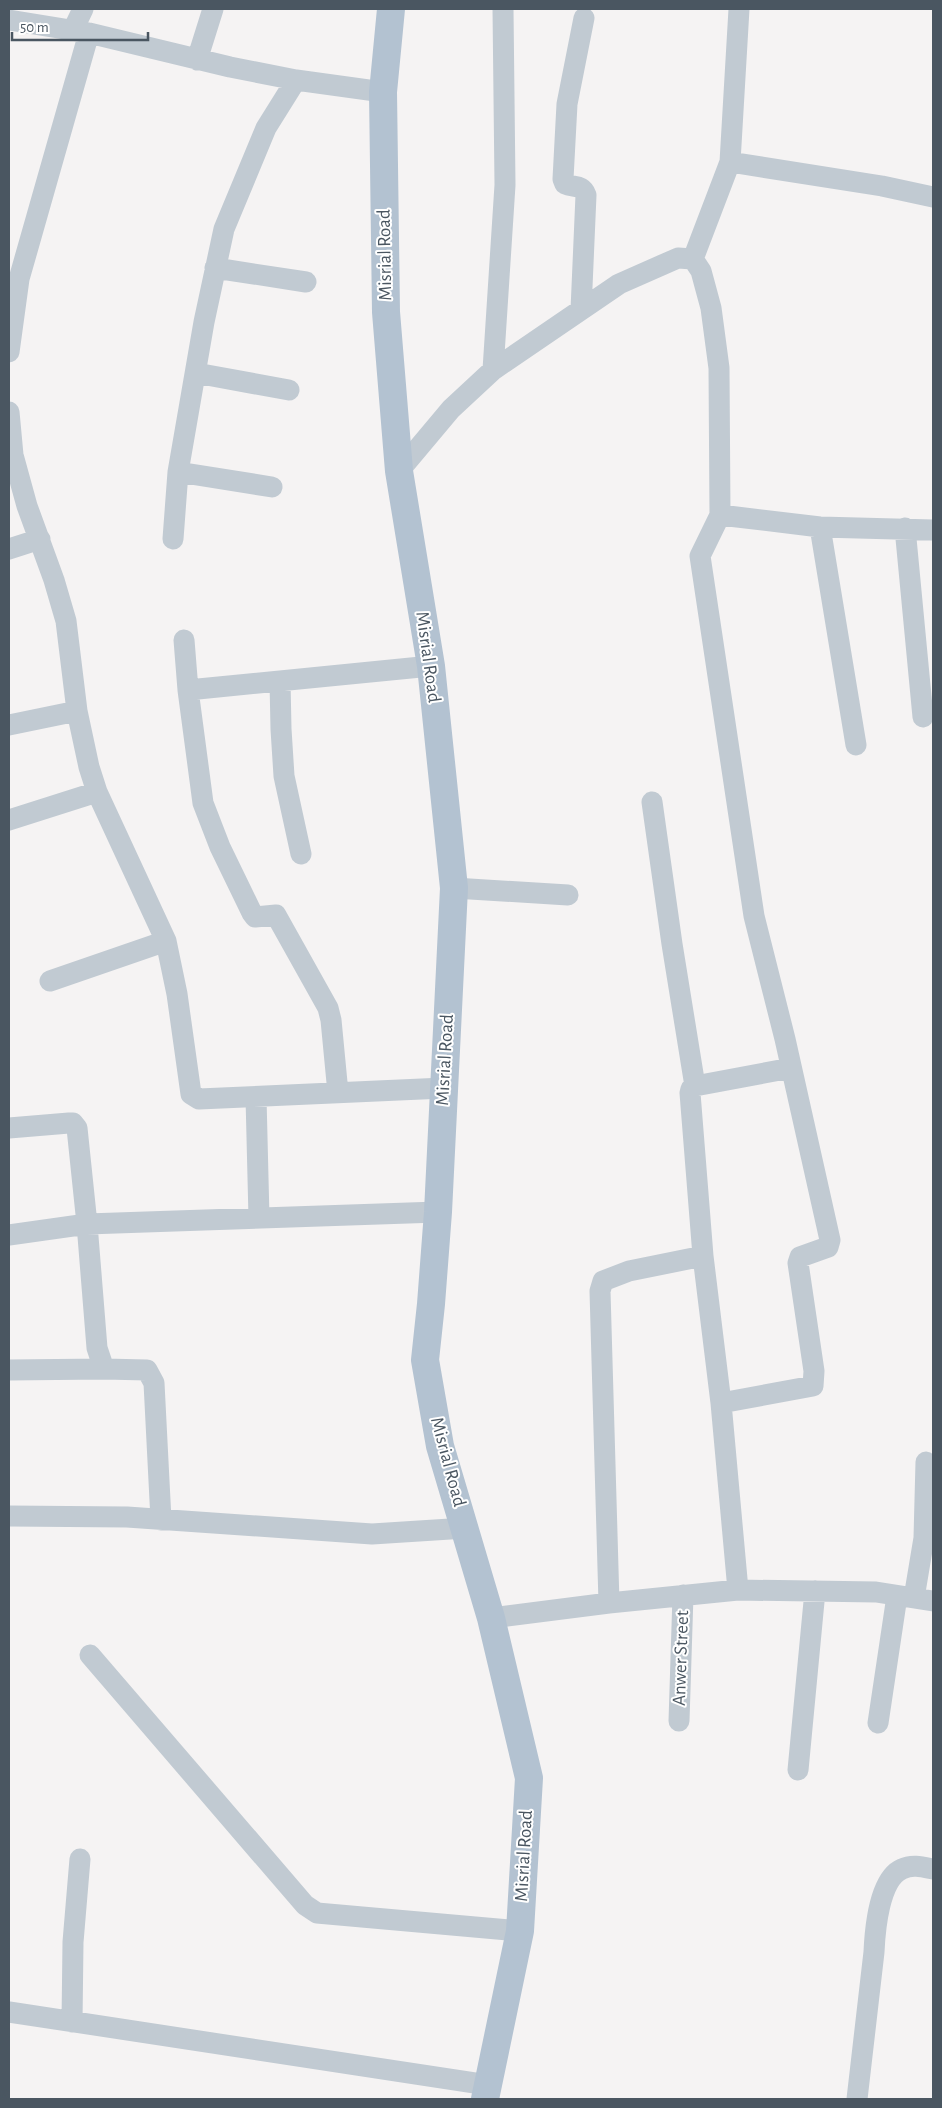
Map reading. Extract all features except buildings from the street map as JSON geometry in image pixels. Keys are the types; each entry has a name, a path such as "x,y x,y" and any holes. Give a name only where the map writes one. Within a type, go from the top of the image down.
{"main road":[{"name":"Misrial Road","path":"391,9 383,92 386,312 399,471 430,666 454,888 438,1212 425,1360 440,1446 466,1528 491,1618 529,1778 520,1931 487,2092"}],"street":[{"path":"9,352 19,279 81,31 83,9"},
{"path":"197,60 213,9"},
{"path":"493,370 505,185 503,9"},
{"path":"693,259 730,162 739,9"},
{"path":"581,310 586,195 580,187 565,184 563,179 567,104 584,18"},
{"path":"9,20 81,31 197,60 296,80 383,92"},
{"path":"173,539 178,472 215,268 224,229 266,128 296,80"},
{"path":"730,162 882,186 933,197"},
{"path":"399,471 451,410 493,370 618,284 678,258 693,259"},
{"path":"693,259 701,271 711,308 719,368 720,515 700,556 754,916 792,1068 830,1240 828,1247 800,1257 798,1262 814,1371 814,1382 811,1388 721,1403"},
{"path":"215,268 306,282"},
{"path":"196,373 289,390"},
{"path":"9,412 13,455 27,506 40,539 66,621 77,711 89,767 97,792 166,941 177,994 191,1094 199,1099 444,1088"},
{"path":"178,472 272,487"},
{"path":"720,515 820,527 933,530"},
{"path":"820,527 856,745"},
{"path":"905,528 923,717"},
{"path":"9,549 40,539"},
{"path":"184,640 188,690 201,787 207,812 220,847 252,913 255,917 260,918 276,915 328,1008 331,1020 338,1093"},
{"path":"188,690 430,666"},
{"path":"280,681 280,729 284,776 301,854"},
{"path":"9,725 77,711"},
{"path":"9,820 97,792"},
{"path":"652,802 695,1086"},
{"path":"454,888 568,895"},
{"path":"50,981 166,941"},
{"path":"738,1590 721,1403 703,1256 690,1089 695,1086 792,1068"},
{"path":"256,1097 259,1218"},
{"path":"9,1128 74,1123 77,1128 97,1348 104,1369"},
{"path":"9,1235 87,1224 438,1212"},
{"path":"610,1603 600,1291 603,1281 628,1271 703,1256"},
{"path":"9,1370 147,1370 154,1383 161,1520"},
{"path":"878,1724 915,1598 924,1538 926,1462"},
{"path":"9,1516 127,1517 372,1534 466,1528"},
{"path":"491,1618 610,1603 738,1590 876,1592 915,1598"},
{"path":"798,1770 815,1591"},
{"name":"Anwer Street","path":"679,1721 683,1595"},
{"path":"90,1655 305,1905 316,1913 520,1931"},
{"path":"72,2022 74,1942 80,1859"},
{"path":"857,2099 876,1920 882,1897 893,1877 901,1869 913,1866 933,1869"},
{"path":"9,2012 487,2092"}]}
